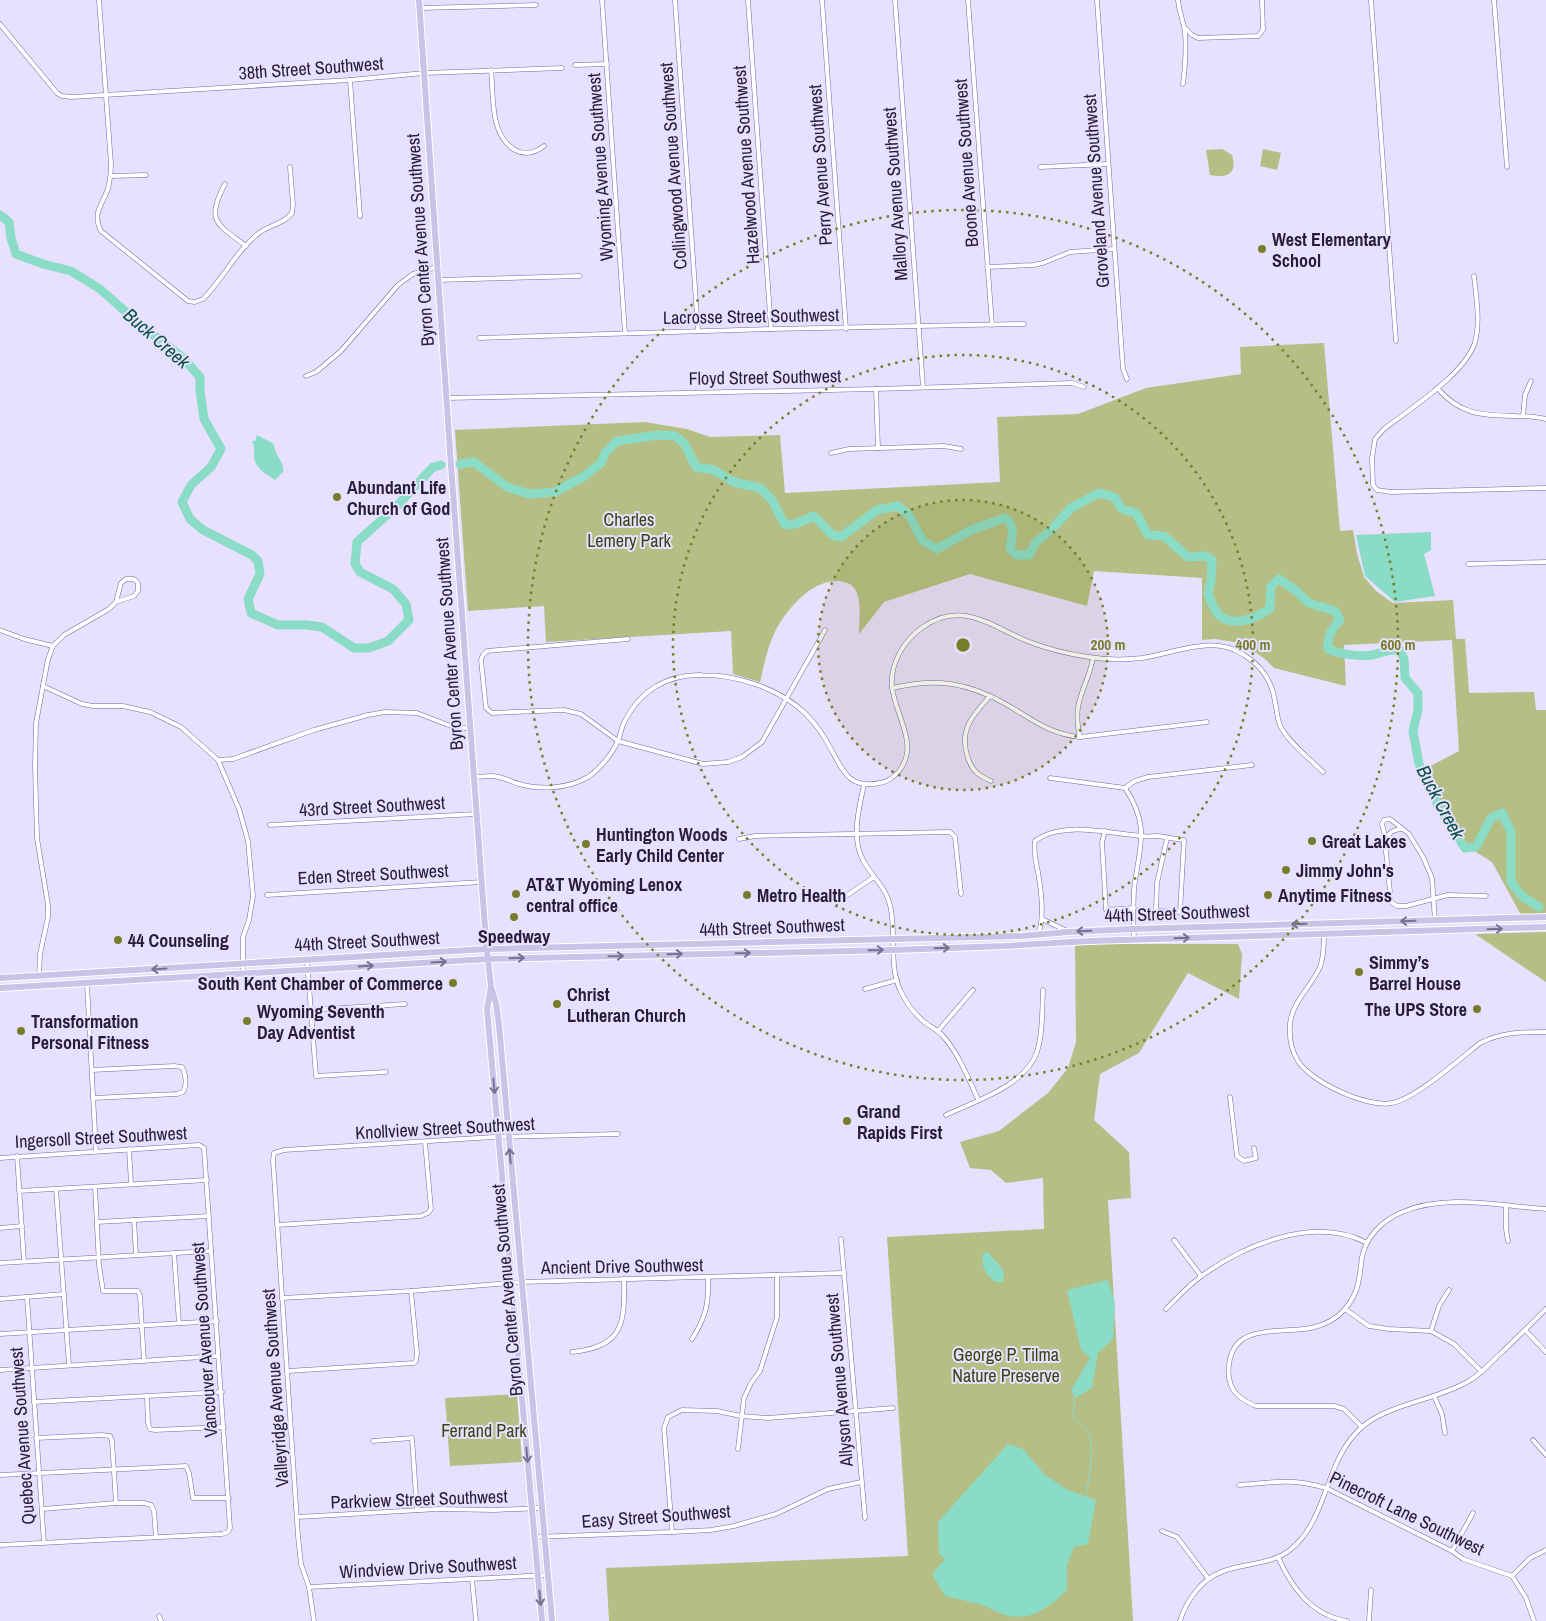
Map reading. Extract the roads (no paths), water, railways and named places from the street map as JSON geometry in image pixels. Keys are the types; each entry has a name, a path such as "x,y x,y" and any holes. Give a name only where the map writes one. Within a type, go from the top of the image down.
{"main road":[{"name":"Byron Center Avenue Southwest","path":"419,0 437,280 487,949 491,987 497,1006 552,1621"},
{"name":"44th Street Southwest","path":"0,978 487,949 893,939 1214,926 1546,917"},
{"path":"1461,920 1462,930"},
{"path":"1470,930 1474,920"},
{"path":"1313,934 1323,924"},
{"path":"1324,934 1326,928 1334,924"},
{"path":"1214,926 1214,937"},
{"name":"44th Street Southwest","path":"0,988 488,959 893,950 1134,939 1546,927"},
{"path":"765,952 777,942"},
{"path":"184,977 186,967"},
{"path":"87,984 89,973"},
{"path":"39,986 50,975"},
{"path":"26,987 36,981 39,976"},
{"name":"Byron Center Avenue Southwest","path":"491,987 488,1008 542,1621"}],"street":[{"path":"99,0 112,164 108,189 97,215 97,222 101,231 188,300 196,302 203,300 246,246 259,233 270,226 282,222 292,213 290,167"},
{"name":"Wyoming Avenue Southwest","path":"602,0 625,333"},
{"name":"Collingwood Avenue Southwest","path":"675,0 698,331"},
{"name":"Hazelwood Avenue Southwest","path":"748,0 771,329"},
{"name":"Perry Avenue Southwest","path":"822,0 846,328"},
{"name":"Mallory Avenue Southwest","path":"895,0 923,387"},
{"name":"Boone Avenue Southwest","path":"968,0 992,325"},
{"name":"Groveland Avenue Southwest","path":"1097,0 1123,370 1127,379"},
{"path":"1178,0 1184,28 1185,68 1183,84"},
{"path":"1184,28 1198,38 1258,36 1261,34 1264,26 1262,0"},
{"path":"1371,0 1396,341"},
{"path":"1494,0 1507,168"},
{"path":"420,8 536,5"},
{"name":"38th Street Southwest","path":"0,24 62,96 107,96 350,80 424,73 562,68"},
{"path":"575,65 606,64"},
{"path":"492,70 496,121 502,138 514,149 521,152 535,152 544,146"},
{"path":"350,80 360,216"},
{"path":"1040,167 1108,164"},
{"path":"111,176 146,175"},
{"path":"225,184 215,205 215,217 218,225 246,246"},
{"path":"987,267 1033,265 1070,252 1114,249"},
{"path":"306,376 316,372 341,351 398,286 413,274 437,267"},
{"path":"437,280 580,276"},
{"path":"1474,276 1478,327 1474,348 1460,367 1437,388 1384,429 1375,439 1372,458 1373,485 1377,490 1391,492 1546,488"},
{"name":"Lacrosse Street Southwest","path":"479,338 1024,324"},
{"path":"1523,416 1525,395 1531,382"},
{"name":"Floyd Street Southwest","path":"446,398 1072,383 1084,387"},
{"path":"1437,388 1454,404 1464,410 1479,414 1523,416 1546,420"},
{"path":"876,389 878,448"},
{"path":"831,453 848,449 878,448 944,446 962,449"},
{"path":"1468,564 1546,562"},
{"path":"39,976 40,954 48,916 48,905 37,838 36,724 48,659 53,646 64,635 109,609 116,602 134,596 138,592 138,583 134,580 126,579 121,583 116,602"},
{"path":"473,777 501,777 520,784 539,787 570,784 588,777 604,762 618,741 622,727 634,704 650,690 680,677 702,675 745,682 764,688 786,699 802,711 818,727 834,753 841,770 850,779 864,785 880,783 892,778 901,769 907,756 908,745 892,688 894,670 901,649 911,637 934,621 958,616 979,618 1043,647 1092,658 1140,658 1194,646 1213,644 1228,647 1259,665 1267,676 1274,694 1278,723 1283,731 1324,772"},
{"path":"0,630 24,639 53,646"},
{"path":"628,639 487,651 481,660 486,708 492,713 564,710 581,714 618,741 703,764 728,762 742,757 762,742 825,630"},
{"path":"1080,737 1077,725 1077,712 1080,695 1091,669 1092,658"},
{"path":"892,688 912,683 954,683 990,696 1038,725 1066,736 1080,737 1207,722"},
{"path":"43,686 82,704 123,706 150,712 181,727 218,760 239,809 248,841 252,896 249,920 242,937 243,974"},
{"path":"990,696 973,716 965,732 964,747 973,770 979,776 992,781"},
{"path":"218,760 233,759 314,730 385,712 417,713 456,728 470,728"},
{"path":"1050,778 1125,788 1134,781 1148,777 1252,765"},
{"path":"864,785 860,802 858,833 862,860 885,892 890,904 893,950 900,992 909,1006 922,1020 938,1031 958,1058 978,1100"},
{"path":"1125,788 1136,807 1143,836 1134,890 1134,939"},
{"name":"43rd Street Southwest","path":"270,825 476,814"},
{"path":"1435,920 1435,898 1432,878 1424,857 1412,838 1393,820 1384,820 1382,826 1386,840 1391,902 1397,906 1406,906 1435,898 1448,896 1486,896"},
{"path":"1038,934 1042,919 1040,881 1034,848 1035,841 1046,835 1083,829 1143,836 1167,838 1184,840 1180,912 1160,912 1156,910 1157,883 1167,838"},
{"path":"1386,840 1387,835 1394,830 1401,829"},
{"path":"1105,831 1102,842 1106,910 1134,908"},
{"path":"739,839 755,836 950,832 955,837 961,894"},
{"path":"836,902 874,877"},
{"name":"Eden Street Southwest","path":"267,895 482,882"},
{"path":"1042,919 1068,932"},
{"path":"1324,934 1322,960 1316,975 1295,1006 1290,1024 1290,1042 1298,1061 1314,1078 1361,1100 1377,1104 1393,1103 1416,1092 1490,1038 1509,1033 1546,1032"},
{"path":"307,960 316,1076 386,1072"},
{"path":"865,989 897,980"},
{"path":"87,984 96,1151"},
{"path":"938,1031 972,990"},
{"path":"946,1115 1013,1082 1033,1062 1040,1037 1043,990"},
{"path":"311,1010 405,1004"},
{"path":"92,1070 174,1066 182,1067 185,1071 185,1088 183,1092 177,1094 94,1098"},
{"path":"1230,1097 1237,1156 1244,1161 1256,1158 1254,1148"},
{"name":"Knollview Street Southwest","path":"274,1152 499,1137 618,1134"},
{"path":"277,1225 428,1214 430,1209 424,1142"},
{"name":"Ingersoll Street Southwest","path":"0,1158 199,1145 203,1147"},
{"name":"Vancouver Avenue Southwest","path":"156,1537 228,1532 230,1528 217,1321 203,1147"},
{"path":"129,1149 131,1184"},
{"name":"Valleyridge Avenue Southwest","path":"274,1152 277,1225 301,1564 310,1587 314,1621"},
{"path":"18,1156 24,1261"},
{"path":"19,1191 207,1180"},
{"path":"94,1187 103,1291 138,1291 140,1296 144,1361"},
{"path":"56,1189 69,1365"},
{"path":"1362,1427 1344,1409 1334,1406 1256,1406 1247,1402 1236,1393 1229,1377 1228,1368 1231,1352 1247,1337 1266,1331 1315,1327 1338,1316 1345,1309 1359,1284 1362,1257 1367,1243 1374,1232 1393,1216 1435,1202 1546,1209"},
{"path":"1506,1206 1508,1241"},
{"path":"96,1222 209,1216"},
{"path":"134,1220 136,1255"},
{"path":"0,1228 22,1226"},
{"path":"1166,1309 1201,1276 1233,1256 1256,1246 1293,1235 1331,1232 1367,1243"},
{"name":"Allyson Avenue Southwest","path":"841,1239 865,1518"},
{"path":"1174,1240 1201,1276"},
{"path":"0,1263 212,1251"},
{"path":"174,1253 179,1324"},
{"name":"Ancient Drive Southwest","path":"282,1298 411,1291 522,1282 844,1273"},
{"path":"738,1449 744,1398 760,1371 777,1317 777,1275"},
{"path":"692,1339 706,1312 709,1297 708,1278"},
{"path":"572,1352 598,1347 610,1340 616,1332 623,1315 624,1279"},
{"path":"1431,1331 1439,1306 1449,1290"},
{"path":"288,1371 414,1363 417,1353 411,1291"},
{"path":"0,1299 64,1294"},
{"name":"Quebec Avenue Southwest","path":"27,1297 44,1543"},
{"path":"1345,1309 1369,1326 1431,1331 1454,1344 1482,1372"},
{"path":"1180,1621 1190,1598 1208,1578 1228,1569 1278,1558 1294,1546 1312,1525 1341,1453 1362,1427 1388,1413 1469,1381 1482,1372 1546,1309"},
{"path":"0,1334 217,1321"},
{"path":"1526,1330 1546,1352"},
{"path":"0,1370 218,1356"},
{"path":"34,1402 222,1392"},
{"path":"1434,1396 1442,1414 1445,1433"},
{"path":"147,1397 150,1429 224,1427"},
{"path":"672,1532 664,1443 664,1428 668,1417 682,1410 717,1411 741,1416 784,1417 893,1408"},
{"path":"36,1438 102,1434 110,1436 112,1441 116,1504"},
{"path":"373,1441 412,1438 417,1510"},
{"path":"1533,1440 1546,1455"},
{"path":"0,1475 186,1466 190,1473 193,1498 229,1498"},
{"name":"Pinecroft Lane Southwest","path":"1239,1485 1291,1481 1308,1482 1326,1488 1452,1551 1463,1559 1512,1576"},
{"name":"Easy Street Southwest","path":"534,1537 710,1530 756,1520 794,1506 828,1489 862,1482"},
{"path":"0,1545 156,1537 154,1511 151,1505 144,1503 42,1509"},
{"name":"Parkview Street Southwest","path":"298,1517 417,1510 541,1508"},
{"path":"1452,1551 1473,1513"},
{"path":"1162,1531 1176,1537 1208,1578"},
{"path":"1534,1621 1526,1598 1512,1576 1530,1558 1546,1550"},
{"path":"1278,1558 1286,1576 1302,1598 1319,1611 1337,1620 1347,1621"},
{"name":"Windview Drive Southwest","path":"310,1587 548,1575"},
{"path":"472,1579 476,1621"},
{"path":"1369,1621 1371,1590"},
{"path":"159,1616 161,1621"}],"waterway":[{"name":"Buck Creek","path":"0,215 9,222 16,254 43,264 71,271 100,289 143,327 182,357 200,377 204,419 221,449 211,467 191,485 182,502 190,519 203,530 252,555 258,561 260,574 248,599 251,613 278,625 322,627 354,648 369,648 388,641 409,620 406,604 393,589 360,572 355,564 357,542 396,507 433,467 441,465"},
{"name":"Buck Creek","path":"460,464 474,462 507,487 529,494 555,492 583,477 601,463 605,453 617,441 658,435 675,436 684,443 696,467 714,470 734,482 760,488 772,500 785,525 795,524 814,516 832,535 841,537 877,510 898,506 909,515 922,540 937,549 971,530 1005,518 1012,528 1010,548 1016,555 1029,555 1036,542 1051,530 1071,508 1099,493 1114,497 1122,509 1136,513 1148,535 1164,536 1188,557 1206,556 1212,560 1211,581 1208,593 1215,610 1225,619 1231,621 1245,620 1259,615 1270,608 1271,586 1279,579 1309,603 1335,611 1340,620 1330,633 1328,649 1344,654 1361,656 1400,650 1404,659 1405,678 1418,693 1418,710 1413,731 1419,764 1440,809 1465,848 1476,847 1491,818 1502,813 1511,832 1511,882 1522,896 1539,907"},
{"path":"1075,1398 1072,1418 1085,1427 1091,1442 1091,1460 1086,1496"}],"place":[{"name":"West Elementary School","path":"1262,249"},
{"name":"Abundant Life Church of God","path":"337,497"},
{"name":"Great Lakes","path":"1312,841"},
{"name":"Huntington Woods Early Child Center","path":"586,844"},
{"name":"Jimmy John's","path":"1286,870"},
{"name":"AT&T Wyoming Lenox central office","path":"516,894"},
{"name":"Metro Health","path":"747,895"},
{"name":"Anytime Fitness","path":"1268,895"},
{"name":"Speedway","path":"514,917"},
{"name":"44 Counseling","path":"118,940"},
{"name":"Simmy’s Barrel House","path":"1359,972"},
{"name":"South Kent Chamber of Commerce","path":"453,983"},
{"name":"Christ Lutheran Church","path":"557,1004"},
{"name":"The UPS Store","path":"1477,1009"},
{"name":"Wyoming Seventh Day Adventist","path":"247,1021"},
{"name":"Transformation Personal Fitness","path":"21,1031"},
{"name":"Grand Rapids First","path":"847,1121"}],"park label":[{"name":"Charles Lemery Park","path":"629,529"},
{"name":"George P. Tilma Nature Preserve","path":"1006,1364"},
{"name":"Ferrand Park","path":"484,1430"}]}
